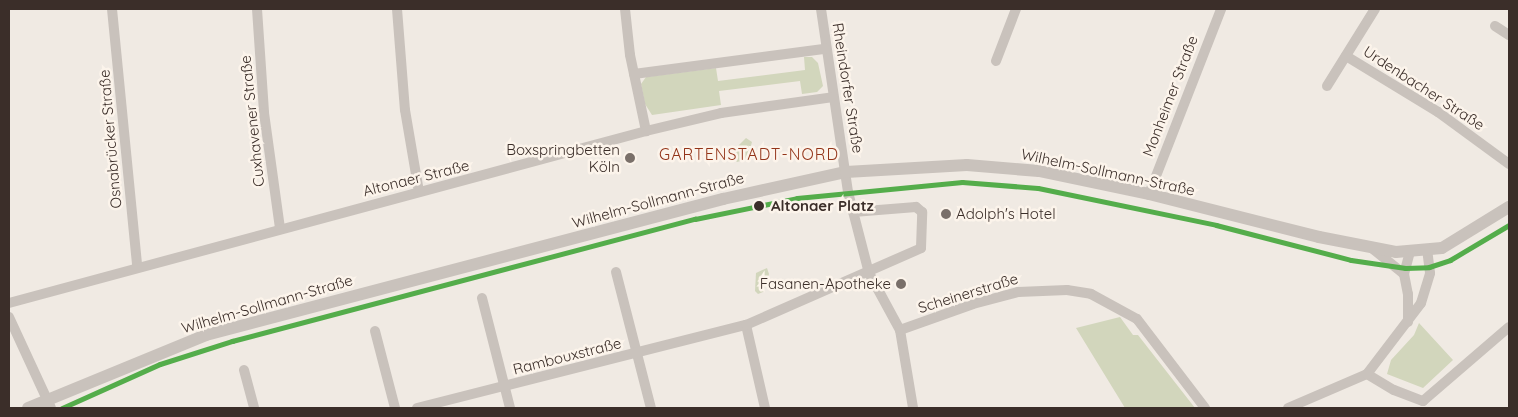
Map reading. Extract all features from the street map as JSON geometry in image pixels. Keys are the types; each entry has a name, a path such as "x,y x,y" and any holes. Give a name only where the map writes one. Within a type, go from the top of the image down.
{"street":[{"name":"Osnabrücker Straße","path":"112,9 136,266"},
{"name":"Cuxhavener Straße","path":"257,9 264,113 280,229"},
{"path":"397,9 405,110 418,192"},
{"path":"625,9 634,74 646,131"},
{"name":"Rheindorfer Straße","path":"820,9 853,212 869,273 900,330 913,408"},
{"path":"996,60 1016,9"},
{"name":"Monheimer Straße","path":"1148,194 1221,9"},
{"name":"Urdenbacher Straße","path":"1327,86 1375,9"},
{"path":"1495,26 1509,35"},
{"path":"634,74 825,49"},
{"name":"Urdenbacher Straße","path":"1346,56 1438,112 1509,164"},
{"name":"Altonaer Straße","path":"9,303 136,266 646,131 721,113 833,97"},
{"name":"Wilhelm-Sollmann-Straße","path":"28,408 49,404 206,335 739,195 846,172 895,167 993,167 1039,171 1148,194 1372,248 1410,252 1427,250 1455,242 1509,207"},
{"name":"Rambouxstraße","path":"417,408 746,325 869,273 921,248 922,212 909,206 853,212"},
{"path":"1372,248 1404,274"},
{"path":"1288,408 1367,374 1408,322 1428,288 1427,250"},
{"path":"1408,322 1408,294 1404,274 1410,252"},
{"name":"Rambouxstraße","path":"616,272 651,408"},
{"name":"Scheinerstraße","path":"900,330 973,304 1018,292 1067,290 1091,294 1138,319 1205,408"},
{"name":"Rambouxstraße","path":"482,298 510,408"},
{"path":"9,317 49,404"},
{"path":"746,325 765,408"},
{"path":"1367,374 1394,390 1423,401 1509,327"},
{"path":"375,330 395,408"},
{"path":"244,370 254,408"}],"green space":[{"path":"804,57 812,57 818,63 823,86 817,92 802,94 800,81 719,91 721,105 652,115 645,104 641,84 646,77 716,68 718,81 805,70"},
{"path":"746,138 752,142 747,159 737,162 733,157 734,150"},
{"path":"767,268 769,274 763,292 758,294 755,291 756,273"},
{"path":"1120,317 1133,335 1138,335 1195,408 1125,408 1076,328"},
{"path":"1419,323 1453,360 1423,388 1387,374 1391,360 1414,335"}],"transit line":[{"path":"62,408 160,364 232,341 695,219 797,198 962,182 1038,188 1216,225 1351,260 1405,268 1429,267 1450,260 1509,225"}],"place":[{"name":"Boxspringbetten Köln","path":"630,158"},
{"name":"Altonaer Platz","path":"759,206"},
{"name":"Adolph's Hotel","path":"946,214"},
{"name":"Fasanen-Apotheke","path":"901,284"}],"district":[{"name":"GARTENSTADT-NORD","path":"749,154"}]}
